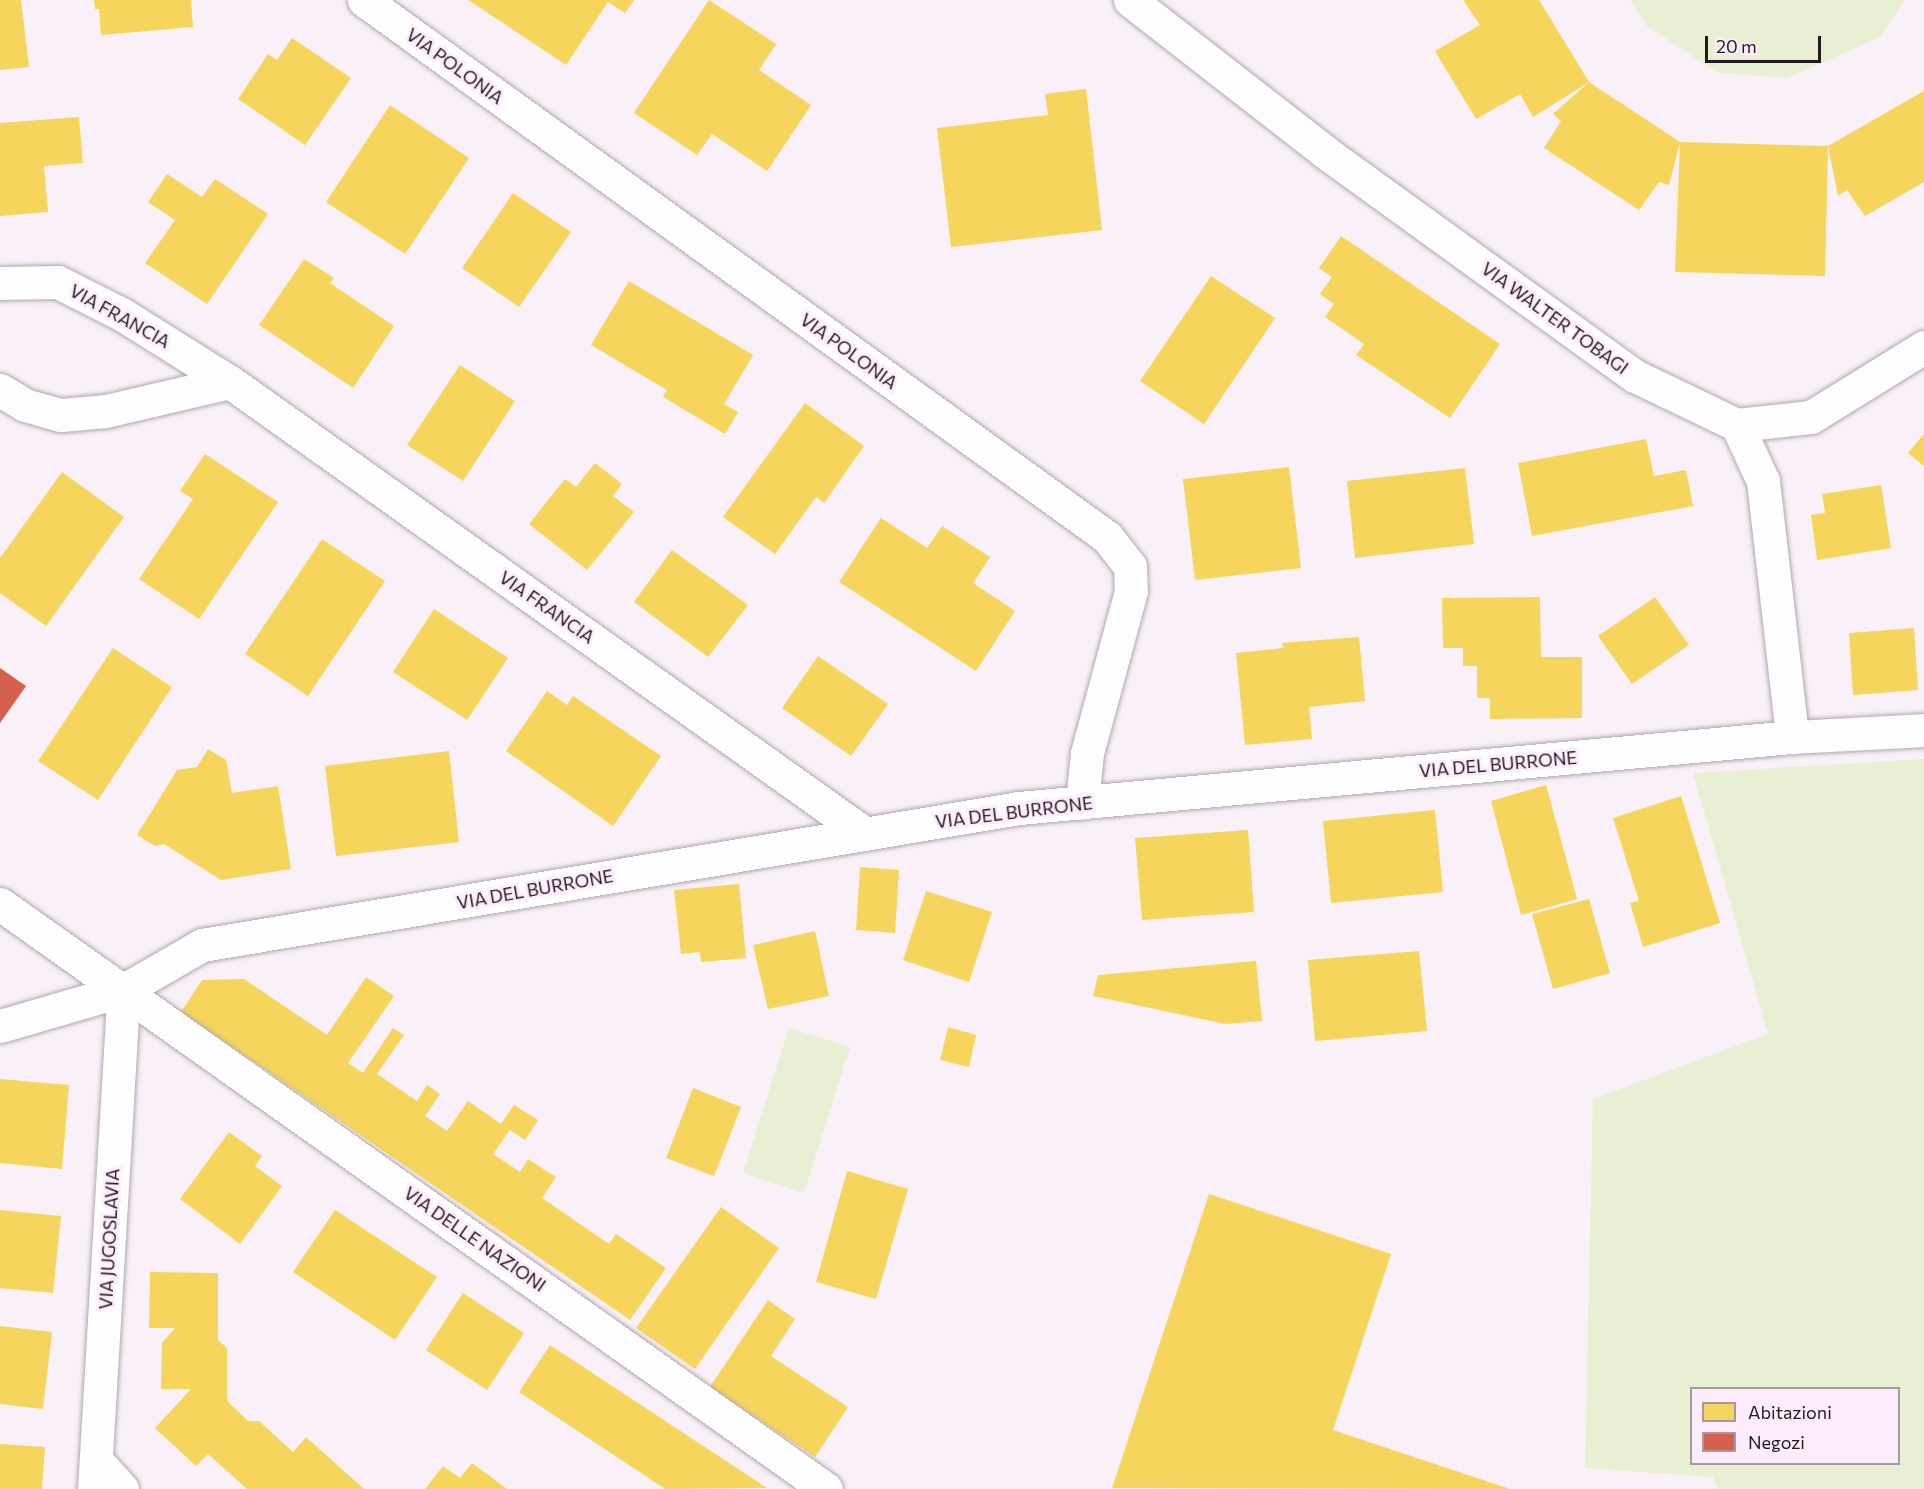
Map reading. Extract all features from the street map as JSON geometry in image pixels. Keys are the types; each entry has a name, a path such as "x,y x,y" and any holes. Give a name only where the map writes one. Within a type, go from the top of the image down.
{"street":[{"name":"VIA POLONIA","path":"364,0 1107,537 1130,566 1131,591 1087,753 1082,803"},
{"name":"VIA WALTER TOBAGI","path":"1130,0 1325,152 1635,376 1737,425"},
{"name":"VIA FRANCIA","path":"0,283 58,282 123,315 230,382 864,833"},
{"path":"1792,737 1763,481 1737,425 1811,417 1924,346"},
{"path":"0,390 25,405 61,414 106,411 230,382"},
{"name":"VIA DEL BURRONE","path":"0,1026 124,990 202,945 1019,808 1792,737 1924,730"},
{"name":"VIA DELLE NAZIONI","path":"0,904 826,1489"},
{"name":"VIA JUGOSLAVIA","path":"95,1475 124,990"},
{"path":"95,1475 122,1489"}],"green space":[{"path":"1630,0 1905,0 1880,37 1787,78 1716,72 1647,26"},
{"path":"1924,759 1924,1489 1718,1489 1713,1477 1585,1468 1593,1099 1768,1034 1693,773"},
{"path":"789,1028 850,1047 804,1193 743,1173"}],"building: Abitazioni":[{"path":"0,0 21,0 29,67 0,70"},
{"path":"94,0 191,0 193,27 101,35 99,9 95,9"},
{"path":"468,0 634,0 625,13 608,2 566,65"},
{"path":"709,0 776,44 759,70 811,105 767,171 712,134 697,155 634,113"},
{"path":"1463,0 1539,0 1589,82 1533,117 1520,94 1476,119 1435,51 1480,25"},
{"path":"292,38 351,78 305,145 238,99 268,54 277,60"},
{"path":"1589,82 1680,142 1669,185 1659,182 1639,210 1544,148 1561,121 1553,114"},
{"path":"1086,89 1102,230 951,247 937,128 1048,115 1045,94"},
{"path":"1924,91 1924,182 1865,216 1847,190 1838,196 1828,146"},
{"path":"390,105 469,158 405,254 326,202"},
{"path":"79,117 83,163 44,166 48,212 0,216 0,123"},
{"path":"1680,142 1828,146 1825,276 1675,272"},
{"path":"167,174 202,197 215,179 268,214 207,304 145,263 175,220 148,202"},
{"path":"513,193 571,232 519,307 462,268"},
{"path":"1341,236 1500,344 1450,418 1356,355 1364,344 1325,317 1334,304 1320,294 1332,277 1319,268"},
{"path":"304,259 334,278 330,283 394,326 353,388 259,325"},
{"path":"1211,276 1275,318 1204,424 1140,381"},
{"path":"629,281 753,355 724,404 738,412 725,434 663,397 667,390 591,345"},
{"path":"460,365 515,401 463,481 407,445"},
{"path":"805,403 864,446 824,503 816,497 775,554 723,517"},
{"path":"1924,434 1924,466 1908,453"},
{"path":"1646,439 1654,476 1686,470 1693,506 1532,536 1518,463"},
{"path":"205,454 278,502 199,619 139,579 193,499 180,491"},
{"path":"595,463 622,484 613,496 634,512 587,570 529,524 565,479 576,487"},
{"path":"1289,467 1301,568 1195,580 1183,479"},
{"path":"1465,468 1474,544 1355,558 1347,481"},
{"path":"62,472 124,517 46,626 0,593 0,558"},
{"path":"1881,485 1891,548 1817,560 1811,515 1825,513 1822,494"},
{"path":"881,518 927,548 942,526 990,557 973,583 1015,611 976,671 839,582"},
{"path":"322,539 385,581 308,696 245,654"},
{"path":"672,550 748,605 708,657 634,602"},
{"path":"1540,597 1541,657 1582,657 1582,718 1490,719 1490,698 1477,698 1477,666 1463,666 1463,648 1443,648 1442,598"},
{"path":"1655,597 1689,645 1632,684 1598,636"},
{"path":"434,609 508,658 467,720 393,672"},
{"path":"1914,628 1918,690 1853,695 1849,633"},
{"path":"1359,637 1365,701 1309,707 1312,739 1245,745 1236,653 1283,648 1282,643"},
{"path":"113,648 172,687 98,800 38,761"},
{"path":"818,656 888,704 851,756 782,708"},
{"path":"547,691 567,705 573,696 661,756 613,826 506,751"},
{"path":"208,749 226,760 232,793 278,786 291,869 221,880 164,844 155,846 137,835 177,770 197,767"},
{"path":"449,751 459,842 336,856 325,766"},
{"path":"1546,785 1577,899 1521,915 1491,801"},
{"path":"1681,796 1720,923 1643,947 1630,903 1639,901 1613,818"},
{"path":"1435,810 1443,892 1331,903 1323,821"},
{"path":"1248,830 1254,912 1142,920 1135,838"},
{"path":"860,867 899,870 895,933 856,930"},
{"path":"739,884 746,958 701,962 700,952 681,954 674,890"},
{"path":"926,891 992,912 969,982 903,960"},
{"path":"1589,899 1610,973 1553,989 1532,914"},
{"path":"815,931 829,996 768,1009 753,945"},
{"path":"1419,951 1427,1031 1315,1041 1308,960"},
{"path":"1256,961 1262,1021 1226,1024 1093,996 1098,975"},
{"path":"366,977 394,996 348,1063 363,1073 393,1028 404,1035 377,1074 417,1101 427,1085 440,1094 425,1116 447,1131 468,1101 501,1124 514,1105 538,1120 525,1140 510,1130 493,1154 520,1172 528,1159 556,1177 542,1198 609,1244 616,1234 666,1268 630,1320 181,1012 202,980 244,979 327,1035"},
{"path":"948,1027 976,1035 969,1067 940,1060"},
{"path":"0,1079 69,1085 62,1169 0,1163"},
{"path":"693,1088 741,1107 714,1176 666,1158"},
{"path":"229,1132 262,1156 255,1166 282,1186 240,1244 180,1199"},
{"path":"847,1171 908,1189 876,1299 816,1282"},
{"path":"1209,1194 1391,1254 1333,1430 1510,1489 1112,1488"},
{"path":"721,1207 779,1248 695,1369 636,1328"},
{"path":"0,1210 61,1216 53,1293 0,1288"},
{"path":"335,1210 437,1277 395,1340 293,1272"},
{"path":"150,1272 218,1273 218,1340 227,1348 227,1401 248,1421 259,1421 293,1452 306,1437 364,1489 247,1489 208,1454 196,1466 155,1428 191,1389 161,1389 162,1343 175,1328 149,1328"},
{"path":"463,1293 524,1333 487,1390 426,1350"},
{"path":"768,1300 795,1319 771,1356 848,1407 815,1457 710,1387"},
{"path":"0,1326 52,1332 43,1409 0,1404"},
{"path":"550,1345 767,1488 665,1489 519,1392"},
{"path":"0,1444 45,1447 42,1489 0,1489"},
{"path":"472,1463 507,1489 425,1489 443,1466 460,1478"}],"building: Negozi":[{"path":"0,668 26,686 0,723"}]}
